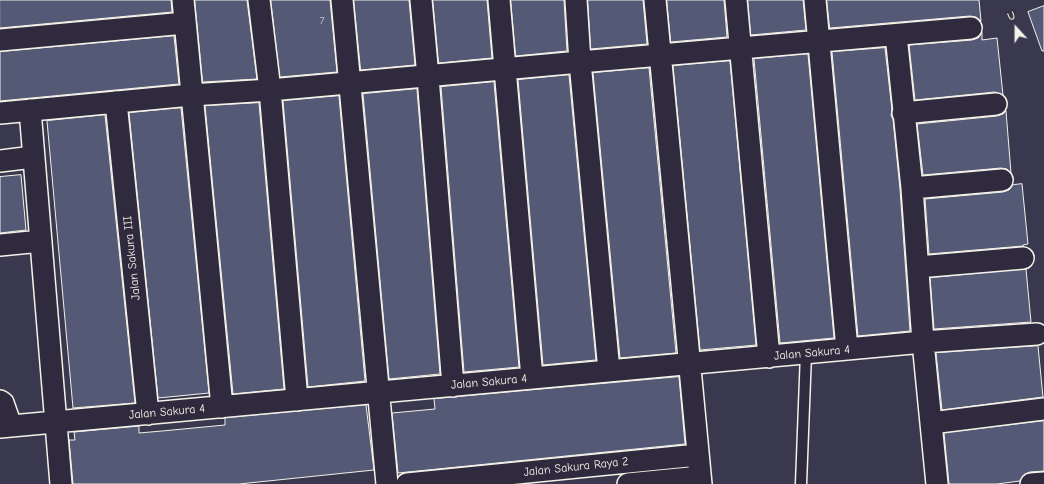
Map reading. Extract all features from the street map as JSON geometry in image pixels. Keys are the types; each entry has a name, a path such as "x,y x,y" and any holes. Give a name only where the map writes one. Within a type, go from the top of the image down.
{"street":[{"path":"183,0 222,407"},
{"path":"259,0 270,90 297,400"},
{"path":"342,0 387,484"},
{"path":"421,0 453,386"},
{"path":"499,0 532,378"},
{"path":"576,0 580,62 609,371"},
{"path":"655,0 700,481"},
{"path":"736,0 769,356"},
{"path":"815,0 847,349"},
{"path":"0,40 185,23"},
{"path":"0,113 192,95 428,77 819,40 971,28"},
{"path":"896,35 912,188 923,342 937,484"},
{"name":"Jalan Sakura III","path":"116,102 148,414"},
{"path":"903,113 996,104"},
{"path":"30,110 61,484"},
{"path":"0,161 33,157"},
{"path":"912,188 1002,180"},
{"path":"0,244 41,241"},
{"path":"918,267 1023,258"},
{"name":"Jalan Sakura 4","path":"5,426 923,342 1037,334"},
{"path":"0,401 2,403 5,426"},
{"path":"931,423 1044,409"},
{"name":"Jalan Sakura Raya 2","path":"406,484 698,455"},
{"name":"Jalan Sakura Raya 2","path":"628,484 700,481"},
{"path":"1030,484 1044,483"}],"lane":[{"path":"801,484 806,353"}],"building":[{"path":"0,0 171,0 172,12 0,28"},
{"path":"195,0 247,0 257,79 203,82"},
{"path":"271,0 330,0 337,72 280,77"},
{"path":"354,0 409,0 415,65 361,70"},
{"path":"433,0 487,0 492,58 439,63"},
{"path":"511,0 564,0 567,51 516,56"},
{"path":"588,0 643,0 647,44 591,49"},
{"path":"667,0 724,0 727,37 671,42"},
{"path":"748,0 803,0 806,30 751,35"},
{"path":"827,0 979,0 981,21 976,17 970,16 830,28"},
{"path":"1044,6 1044,51 1042,51 1028,12"},
{"path":"982,33 982,40 997,38 1003,95 995,92 915,100 909,45 972,40 978,38"},
{"path":"174,36 179,84 0,101 0,52"},
{"path":"885,48 900,189 910,331 858,336 832,52"},
{"path":"808,54 834,338 780,343 754,59"},
{"path":"730,61 756,345 700,350 673,66"},
{"path":"649,68 676,353 620,358 593,73"},
{"path":"569,75 596,360 543,365 518,80"},
{"path":"494,82 519,367 464,372 441,87"},
{"path":"417,89 440,374 389,379 363,94"},
{"path":"339,96 365,381 308,387 283,101"},
{"path":"259,103 284,389 233,394 205,106"},
{"path":"181,108 209,393 158,398 129,113"},
{"path":"1006,111 1011,173 1007,169 1001,168 923,175 917,124 997,116"},
{"path":"105,115 135,403 73,408 47,121"},
{"path":"21,175 26,230 0,233 0,177"},
{"path":"1022,184 1028,244 1023,246 929,254 925,199 1003,192 1009,190 1013,185"},
{"path":"1026,269 1031,322 934,329 930,278"},
{"path":"1038,346 1043,397 942,410 936,353"},
{"path":"679,377 685,444 398,473 392,413 435,409 434,399"},
{"path":"366,405 374,470 239,484 73,484 69,440 75,440 74,432 139,426 139,433 162,431 225,425 225,418"},
{"path":"1044,421 1044,471 1025,474 1020,481 997,484 949,484 944,433"}]}
